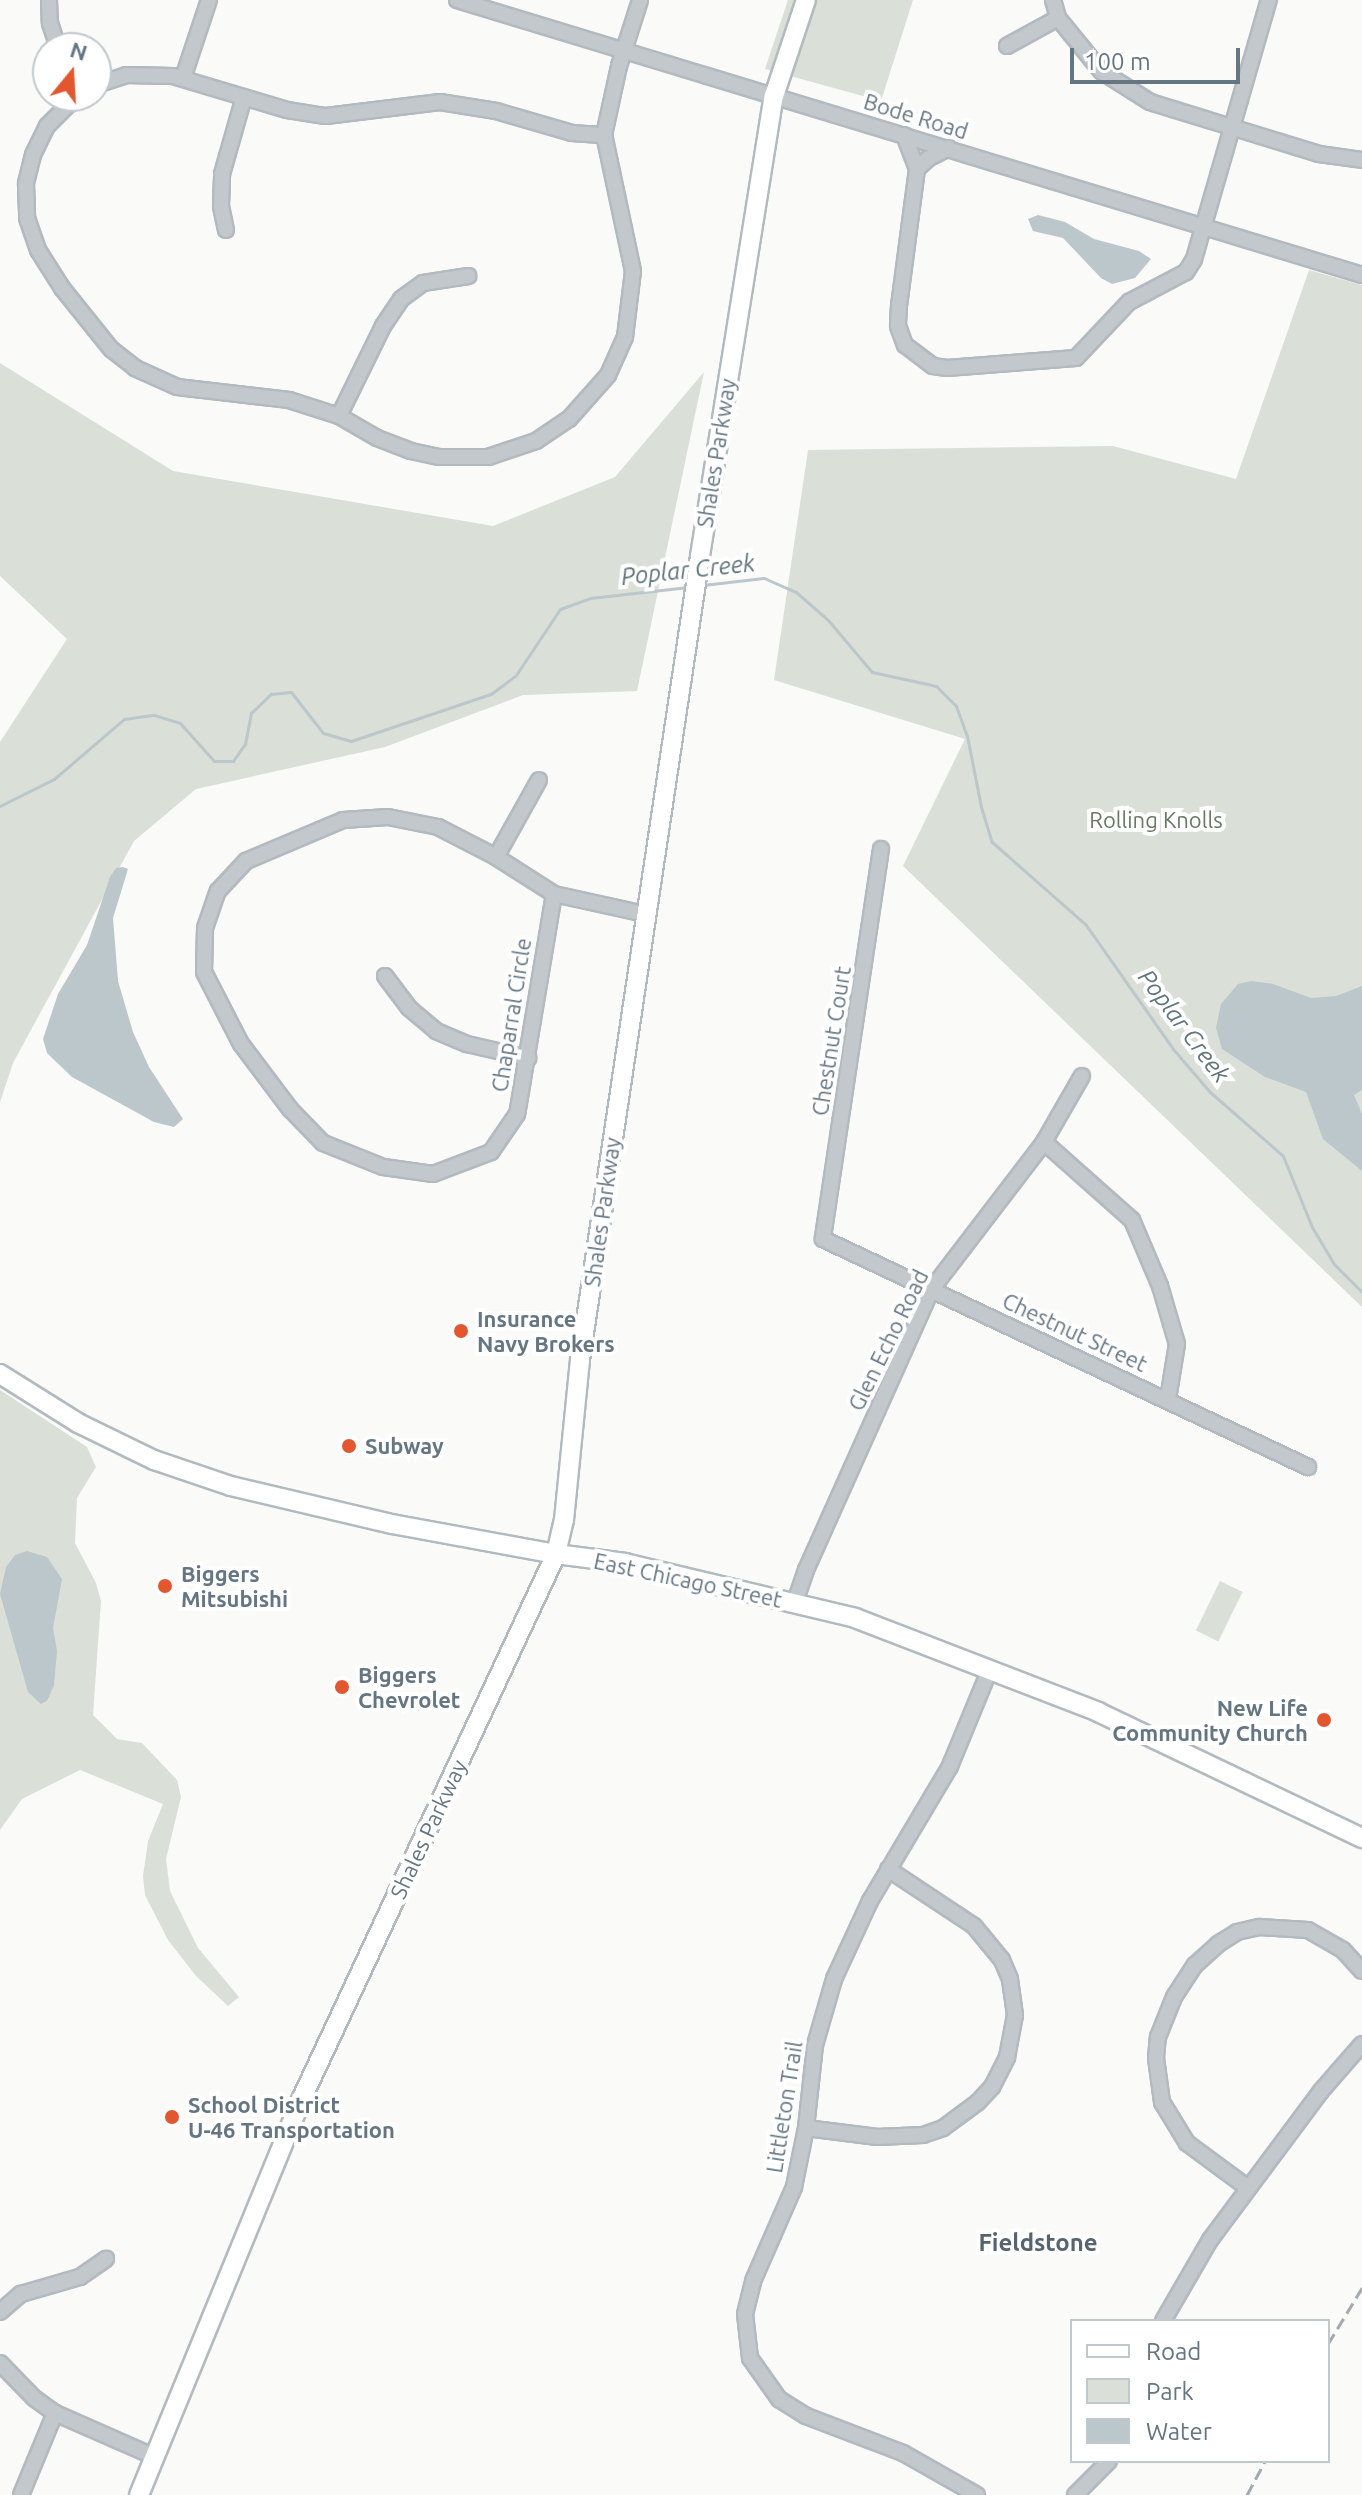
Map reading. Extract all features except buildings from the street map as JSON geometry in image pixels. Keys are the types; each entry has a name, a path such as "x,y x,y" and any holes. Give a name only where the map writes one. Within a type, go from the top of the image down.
{"street":[{"path":"49,0 53,32"},
{"path":"183,78 209,0"},
{"name":"Bode Road","path":"457,0 1362,275"},
{"path":"61,112 47,126 29,169 26,200 38,250 96,335 135,368 177,387 289,400 339,416 377,438 411,451 461,459 488,457 536,441 584,406 617,358 633,294 631,251 604,135 624,49 640,0"},
{"name":"Shales Parkway","path":"139,2495 302,2098 556,1554 564,1520 580,1360 645,914 774,96 806,0"},
{"path":"1053,0 1058,18 1101,71 1120,86 1150,102 1319,154 1362,160"},
{"path":"904,135 917,169 898,326 905,345 933,366 994,366 1076,358 1129,302 1186,272 1194,259 1269,0"},
{"path":"1007,46 1058,18"},
{"path":"112,80 126,75 183,78 308,115 326,116 440,102 496,111 572,133 604,135"},
{"path":"226,230 221,206 222,174 244,97"},
{"path":"917,169 929,158 949,148"},
{"path":"339,416 383,326 401,299 423,283 468,276"},
{"path":"496,857 539,780"},
{"name":"Chaparral Circle","path":"554,894 517,1114 491,1152 433,1174 383,1167 323,1143 290,1109 235,1034 204,972 205,928 218,891 246,861 343,820 388,817 438,827 496,857 554,894 645,914"},
{"name":"Chestnut Court","path":"823,1239 881,849"},
{"path":"385,976 409,1008 436,1031 467,1044 528,1058"},
{"name":"Glen Echo Road","path":"795,1602 806,1570 931,1290 1044,1142 1082,1076"},
{"path":"1044,1142 1132,1220 1160,1286 1177,1344 1168,1399"},
{"name":"Chestnut Street","path":"823,1239 1308,1467"},
{"name":"East Chicago Street","path":"0,1374 78,1423 116,1442 154,1460 231,1486 392,1524 556,1554 625,1563 855,1618 1098,1712 1362,1838"},
{"name":"Littleton Trail","path":"977,2495 903,2453 795,2410 766,2385 750,2358 745,2314 749,2292 794,2187 806,2128 815,2045 828,1996 856,1929 950,1766 990,1669"},
{"path":"806,2128 900,2138 943,2128 963,2116 992,2087 1007,2057 1015,2015 1010,1979 1002,1960 974,1926 888,1869"},
{"path":"1248,2188 1187,2143 1162,2102 1156,2058 1158,2037 1174,1997 1195,1965 1218,1944 1237,1932 1259,1927 1308,1930 1343,1950 1362,1971"},
{"path":"1164,2319 1210,2240 1321,2091 1362,2044"},
{"path":"0,2312 21,2294 80,2277 106,2259"},
{"path":"0,2363 34,2398 55,2413 155,2457"},
{"path":"21,2495 55,2413"},
{"path":"1075,2495 1107,2463"}],"green space":[{"path":"788,0 913,0 881,101 765,69"},
{"name":"Rolling Knolls","path":"1309,270 1362,285 1362,1307 903,866 965,739 774,680 808,450 1113,446 1236,479"},
{"path":"0,363 173,471 493,526 615,477 704,372 637,691 523,695 385,747 196,789 134,841 13,1063 0,1102 0,742 67,639 0,576"},
{"path":"0,1390 87,1447 96,1467 77,1498 75,1543 96,1583 101,1601 93,1715 117,1739 142,1743 177,1780 181,1797 166,1859 170,1891 198,1948 239,1997 228,2006 196,1976 168,1940 145,1895 143,1876 148,1841 163,1804 80,1770 22,1799 0,1830"},
{"path":"1220,1581 1242,1592 1218,1641 1196,1630"}],"water":[{"path":"1038,215 1065,222 1094,239 1139,251 1151,259 1135,278 1112,284 1101,278 1063,238 1033,231 1028,219"},
{"path":"116,868 128,869 113,918 118,981 133,1032 149,1067 183,1119 174,1127 154,1122 72,1077 47,1053 43,1039 58,994 87,945 110,877"},
{"path":"1251,981 1273,984 1311,998 1336,996 1362,986 1362,1090 1354,1095 1362,1114 1362,1171 1323,1139 1306,1092 1265,1077 1222,1049 1216,1028 1221,1004 1238,984"},
{"path":"27,1551 47,1557 62,1579 53,1628 57,1651 54,1685 47,1701 41,1704 28,1692 0,1594 6,1567 15,1555"}],"waterway":[{"name":"Poplar Creek","path":"703,585 764,578 796,592 828,620 872,672 936,686 956,706 967,736 981,807 992,842 1086,925 1173,1049 1210,1092 1283,1156 1312,1227 1334,1264 1362,1292"},
{"name":"Poplar Creek","path":"0,806 54,779 124,719 154,715 180,723 214,761 233,761 245,744 251,713 271,694 291,692 323,733 351,741 491,694 516,675 560,609 590,598 688,587"}],"railway":[{"path":"1330,2341 1362,2288"},
{"path":"1247,2495 1264,2463"}],"place":[{"name":"Insurance Navy Brokers","path":"461,1331"},
{"name":"Subway","path":"349,1446"},
{"name":"Biggers Mitsubishi","path":"165,1586"},
{"name":"Biggers Chevrolet","path":"342,1687"},
{"name":"New Life Community Church","path":"1324,1720"},
{"name":"School District U-46 Transportation","path":"172,2117"}],"district":[{"name":"Fieldstone","path":"1038,2243"}]}
